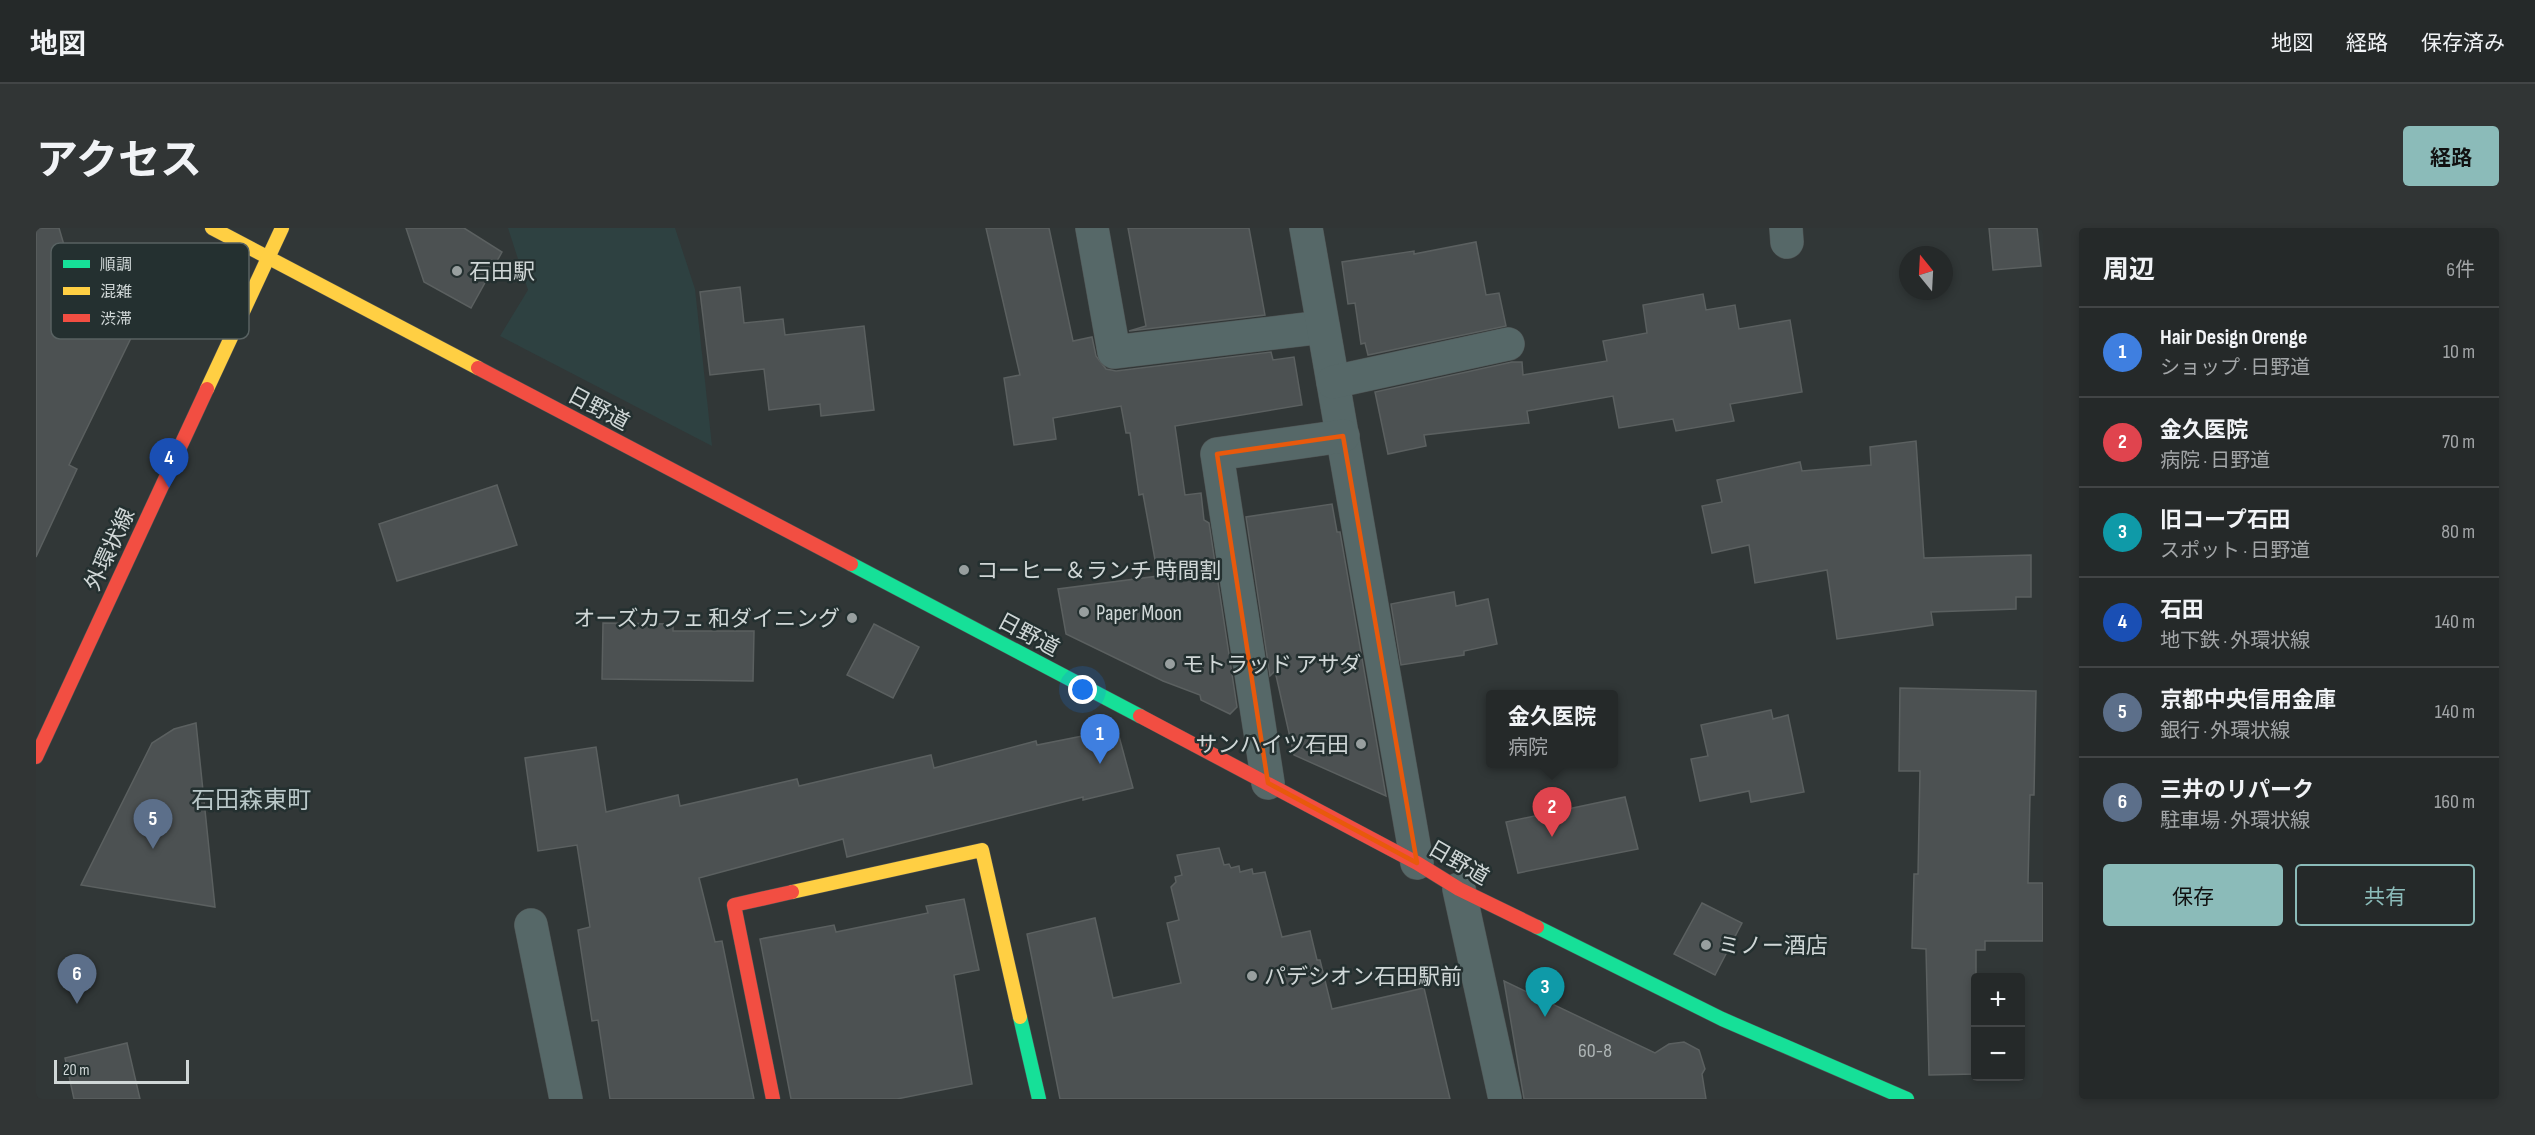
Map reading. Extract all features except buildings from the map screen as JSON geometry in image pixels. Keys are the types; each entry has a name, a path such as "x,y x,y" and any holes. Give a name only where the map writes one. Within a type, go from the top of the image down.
{"street":[{"name":"日野道","path":"212,228 240,243"},
{"name":"外環状線","path":"249,294 282,228"},
{"path":"1092,228 1114,352 1323,327"},
{"path":"1306,228 1417,863"},
{"name":"日野道","path":"249,248 1268,783 1459,888 1722,1019 1907,1099"},
{"name":"外環状線","path":"36,757 228,339"},
{"path":"1333,382 1508,344"},
{"path":"1268,783 1217,454 1343,436"},
{"path":"773,1099 734,905 982,850 1040,1099"},
{"path":"1459,888 1505,1099"},
{"path":"531,925 566,1099"}],"highlighted area":[{"path":"1343,436 1417,863 1268,783 1217,454"}],"shaded area":[{"path":"508,228 675,228 695,289 712,446 500,336 528,290"}],"traffic: fast":[{"path":"851,564 1140,716"},
{"path":"1537,927 1722,1019 1907,1099"},
{"path":"1020,1017 1039,1099"}],"traffic: slow":[{"path":"212,228 240,243"},
{"path":"249,299 282,228"},
{"path":"249,247 478,368"},
{"path":"207,389 230,339"},
{"path":"792,892 982,850 1020,1017"}],"traffic: jam":[{"path":"478,368 851,564"},
{"path":"36,757 207,389"},
{"path":"1140,716 1417,863 1459,889 1537,927"},
{"path":"773,1099 734,905 792,892"}],"place":[{"name":"石田駅","path":"457,271"},
{"name":"石田","path":"169,488"},
{"name":"コーヒー＆ランチ 時間割","path":"964,570"},
{"name":"Paper Moon","path":"1084,612"},
{"name":"オーズカフェ 和ダイニング","path":"852,618"},
{"name":"モトラッド アサダ","path":"1170,664"},
{"name":"サンハイツ石田","path":"1361,744"},
{"name":"Hair Design Orenge","path":"1100,764"},
{"name":"金久医院","path":"1552,837"},
{"name":"京都中央信用金庫","path":"153,849"},
{"name":"ミノー酒店","path":"1706,945"},
{"name":"パデシオン石田駅前","path":"1252,976"},
{"name":"三井のリパーク","path":"77,1004"},
{"name":"旧コープ石田","path":"1545,1017"}],"district":[{"name":"石田森東町","path":"251,800"}]}
